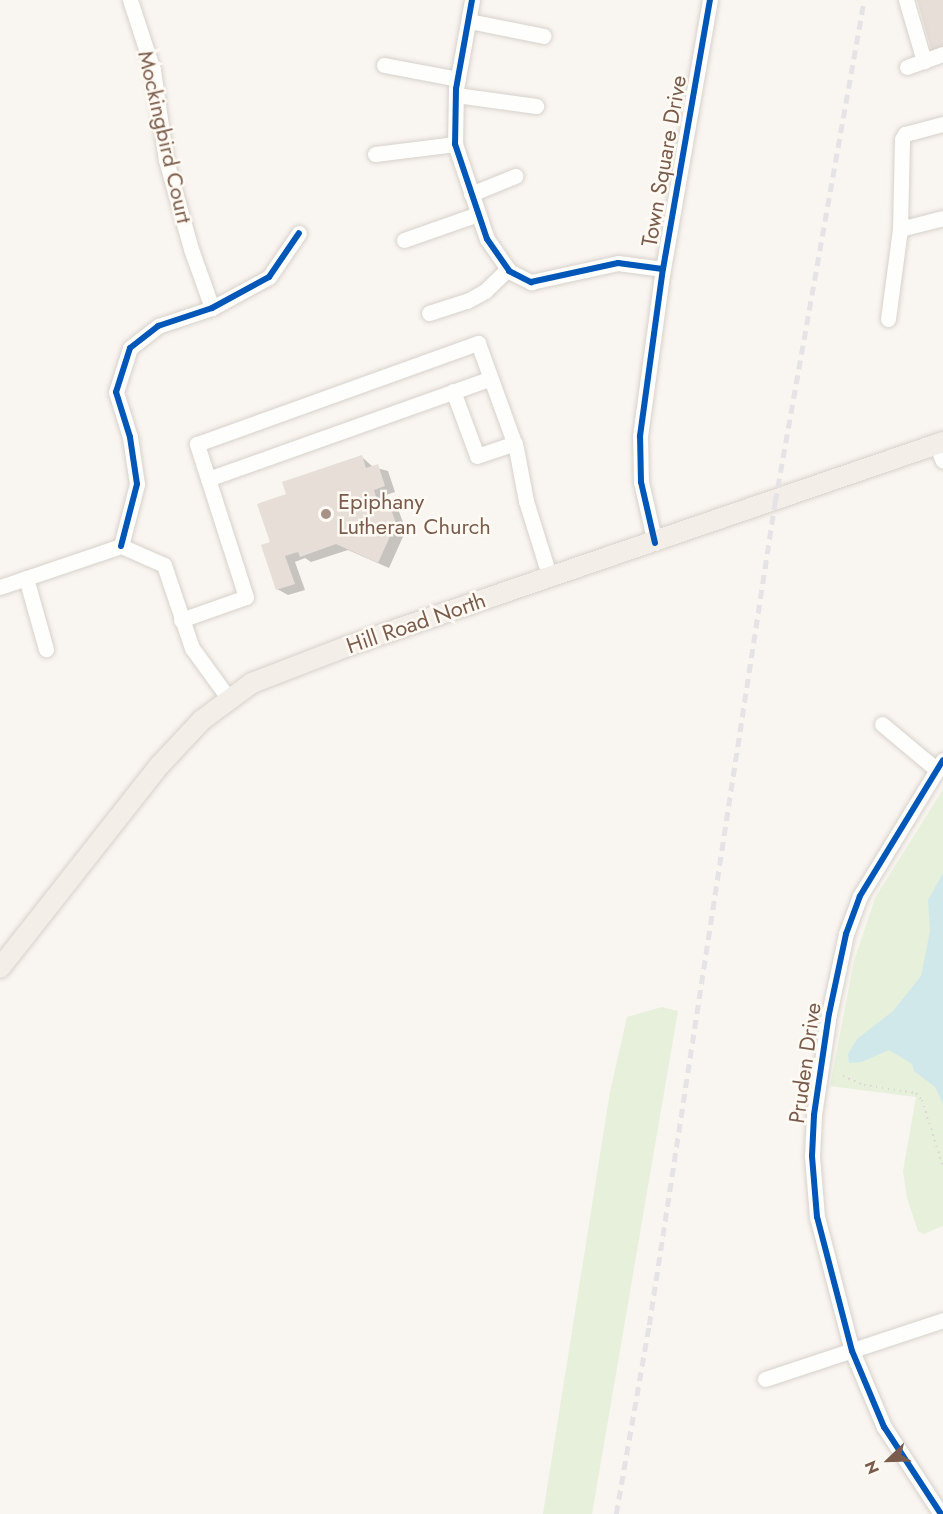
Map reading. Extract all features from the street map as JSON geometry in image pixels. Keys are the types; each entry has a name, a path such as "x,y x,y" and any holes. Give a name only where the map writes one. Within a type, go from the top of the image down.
{"main road":[{"name":"Hill Road North","path":"0,968 160,765 229,699 290,667 550,578 941,449"}],"street":[{"name":"Mockingbird Court","path":"130,0 153,70 166,160 191,249 212,308"},
{"path":"472,0 458,79 454,144 487,239 507,270 531,282 618,263 663,269"},
{"name":"Town Square Drive","path":"655,543 639,458 645,384 710,0"},
{"path":"906,0 924,61"},
{"path":"469,21 544,36"},
{"path":"907,67 943,54"},
{"path":"384,65 458,79"},
{"path":"456,95 536,106"},
{"path":"888,319 900,229 902,139 905,134 943,124"},
{"path":"375,154 454,144"},
{"path":"471,194 515,176"},
{"path":"404,240 478,214"},
{"path":"900,229 943,218"},
{"path":"121,546 137,484 130,437 116,392 130,348 158,326 212,308 269,277 299,233"},
{"path":"429,313 467,302 485,291 507,270"},
{"path":"181,620 246,597 196,444 478,343 514,443 526,501 550,578"},
{"path":"208,479 490,378"},
{"path":"453,391 477,456 514,443"},
{"path":"0,587 121,546 164,565 181,620 202,666 229,699"},
{"path":"26,578 46,649"},
{"path":"882,724 940,765"},
{"name":"Pruden Drive","path":"940,765 854,911 836,974 814,1115 817,1217 852,1351 884,1427 941,1513"},
{"path":"765,1379 943,1320"}],"path":[{"path":"843,1076 864,1085 916,1093 922,1100 943,1167"}],"green space":[{"path":"943,789 943,1226 924,1234 918,1231 907,1198 903,1171 916,1097 830,1086 854,961 875,898"},
{"path":"662,1007 678,1011 592,1514 543,1514 610,1092 627,1017"}],"water":[{"path":"943,873 943,1104 935,1087 914,1071 912,1064 889,1050 862,1062 849,1063 848,1054 857,1039 893,1011 921,976 930,931 928,900"}],"building":[{"path":"917,0 943,0 943,48 932,52"},
{"name":"Epiphany Lutheran Church","path":"362,455 366,468 378,464 385,486 374,490 378,504 388,501 396,523 378,563 336,544 300,557 298,552 285,556 295,584 276,590 261,545 270,542 257,504 286,494 282,482"}],"railway":[{"path":"616,1514 649,1325 775,502 864,0"}],"cycle path":[{"path":"472,0 456,89 455,144 487,239 509,271 531,282 618,263 663,269"},
{"path":"655,543 641,482 640,436 663,269 710,0"},
{"path":"121,546 137,484 130,437 116,392 130,348 158,326 212,308 269,277 299,233"},
{"path":"941,1514 884,1427 852,1351 817,1217 812,1156 814,1115 829,1014 846,934 860,896 943,760"}],"place":[{"name":"Epiphany Lutheran Church","path":"326,514"}]}
